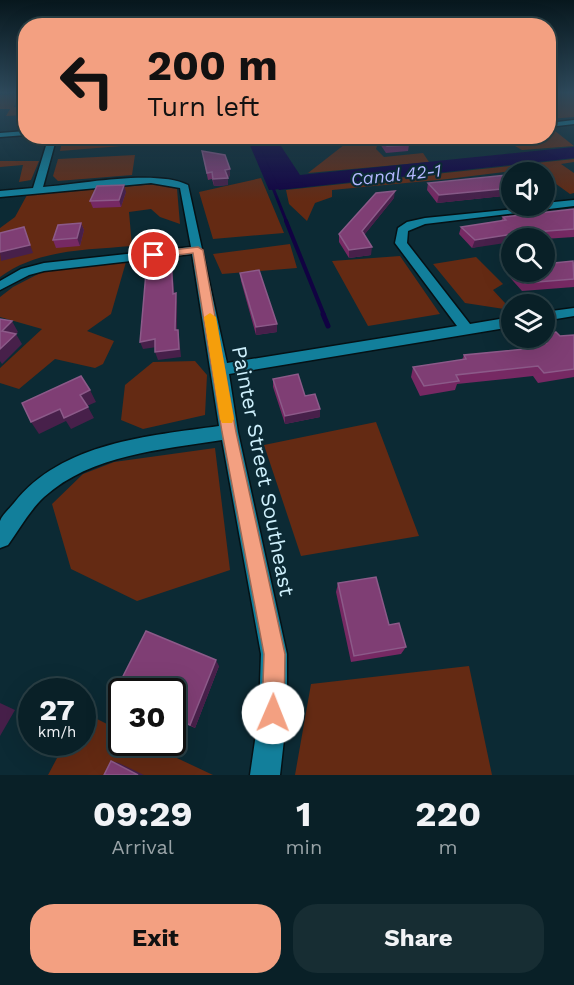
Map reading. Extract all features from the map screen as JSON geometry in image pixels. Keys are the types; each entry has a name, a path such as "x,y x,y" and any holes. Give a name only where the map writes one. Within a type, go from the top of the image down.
{"street":[{"path":"0,135 18,134"},
{"path":"0,194 37,190 50,144"},
{"name":"Painter Street Southeast","path":"37,190 151,180 177,183 185,188 220,370 229,432 274,654 273,713 265,775"},
{"path":"467,330 401,243 402,230 411,224 425,221 574,203"},
{"path":"0,286 25,272 44,267 198,250"},
{"path":"555,315 574,312"},
{"path":"220,370 501,324"},
{"path":"0,538 38,491 83,461 120,450 229,432"}],"shaded area":[{"path":"556,132 574,146 522,150 511,144 556,144"},
{"path":"62,144 146,144 60,151"},
{"path":"345,144 378,144 376,149 384,157 423,153 429,162 308,173"},
{"path":"135,155 132,175 58,181 53,176 58,159"},
{"path":"574,159 574,162 561,164 574,173 574,193 570,194 555,183 555,162 546,162"},
{"path":"0,161 39,161 31,180 19,182 23,165 0,167"},
{"path":"501,167 501,172 332,190 332,197 315,203 307,221 289,204 286,190"},
{"path":"261,178 284,233 213,239 199,192"},
{"path":"167,183 177,189 180,224 160,217 151,209 129,212 132,246 63,252 30,261 0,277 0,228 15,217 27,195"},
{"path":"290,244 297,268 222,274 213,254"},
{"path":"400,256 440,314 368,326 332,261"},
{"path":"476,257 503,284 493,290 501,299 501,309 465,303 433,264"},
{"path":"126,262 111,314 87,331 114,341 103,364 95,368 55,359 19,389 0,383 0,368 42,329 0,317 0,297 13,287 44,271"},
{"path":"195,361 207,375 205,415 143,429 121,420 125,385 153,362"},
{"path":"376,422 419,536 301,556 264,445"},
{"path":"215,448 230,570 137,601 71,569 52,504 83,474 114,462"},
{"path":"469,666 492,775 295,775 311,684"},
{"path":"96,718 108,724 108,756 173,756 213,775 48,775 58,756 96,756"}],"water":[{"path":"256,144 280,144 300,175 574,147 574,158 537,162 501,162 501,166 279,190"}],"building":[{"path":"385,144 409,145 387,146"},
{"path":"202,151 225,155 230,169 225,170 228,178 213,179 212,172 207,173"},
{"path":"501,176 501,189 439,195 428,183"},
{"path":"124,185 119,200 90,201 97,186"},
{"path":"395,191 362,231 372,247 349,250 339,234 376,193"},
{"path":"574,209 574,229 501,228 501,236 475,240 461,227 506,220 503,217 555,216 555,211"},
{"path":"81,223 77,238 53,240 58,225"},
{"path":"24,227 30,245 0,252 0,233"},
{"path":"171,258 173,294 176,293 175,330 178,330 179,349 155,352 155,339 140,342 147,261"},
{"path":"573,261 574,279 555,281 555,263"},
{"path":"259,270 277,324 256,327 240,273"},
{"path":"0,319 12,321 2,331 16,334 0,349"},
{"path":"555,332 560,336 574,335 574,369 544,373 538,366 456,375 459,381 424,386 413,367 466,359 464,355 524,348 555,348"},
{"path":"298,374 305,396 315,394 320,409 285,416 273,379"},
{"path":"81,376 90,390 80,395 88,407 64,418 60,409 31,422 22,403"},
{"path":"376,577 389,625 399,623 406,647 354,656 338,583"},
{"path":"146,631 216,660 190,725 186,723 186,678 122,678"},
{"path":"111,761 138,775 104,775"}],"waterway":[{"name":"Canal 42-1","path":"254,144 273,188 301,185"},
{"path":"273,188 287,223"},
{"path":"286,221 324,315"},
{"path":"323,314 328,326"}],"slow traffic":[{"path":"210,317 227,419"}],"route":[{"path":"154,255 198,250 229,432 274,654 273,713"}]}
